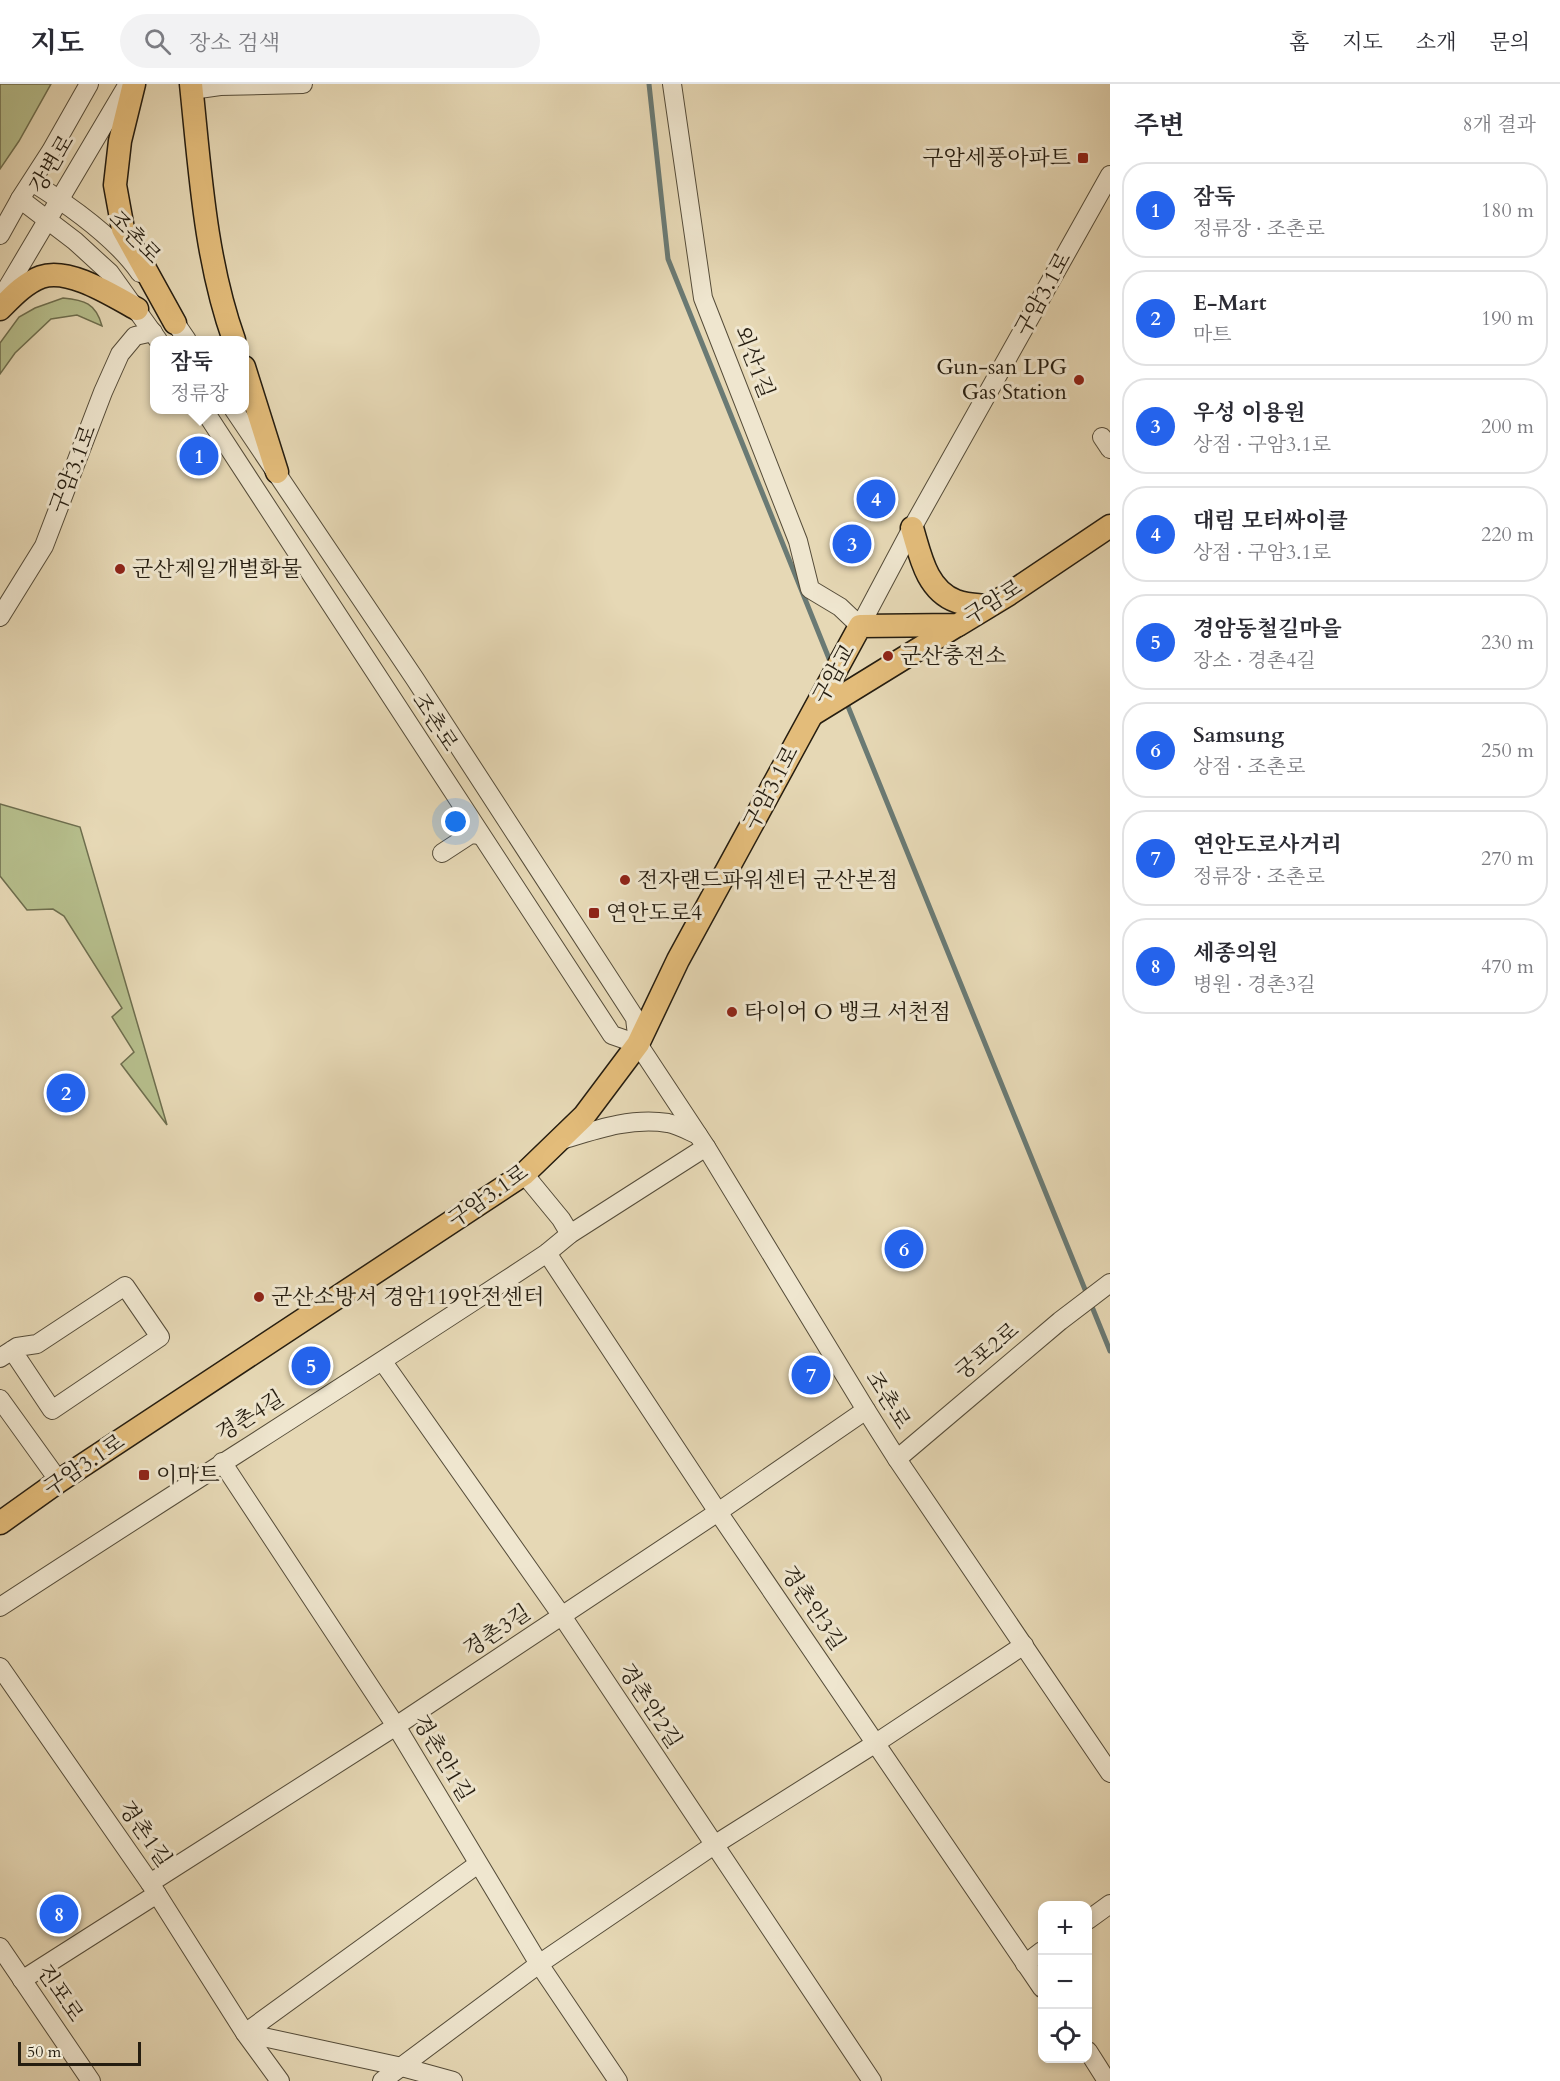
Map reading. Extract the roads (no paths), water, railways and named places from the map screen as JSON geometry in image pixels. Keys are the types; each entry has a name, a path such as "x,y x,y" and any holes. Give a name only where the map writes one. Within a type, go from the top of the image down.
{"main road":[{"path":"134,84 120,141 115,185 123,229 181,332"},
{"path":"191,87 206,220 225,315 233,336"},
{"path":"0,309 32,281 48,275 88,282 137,309"},
{"path":"249,383 277,472"},
{"name":"구암로","path":"858,630 958,625 1110,526"},
{"path":"912,528 931,581 940,591 956,601 988,606"},
{"path":"812,715 958,625"},
{"name":"구암교","path":"812,715 858,630"},
{"name":"구암3.1로","path":"0,1523 59,1481 524,1174 558,1142 584,1116 638,1044 678,960 812,715"}],"street":[{"name":"강변로","path":"0,235 89,84"},
{"name":"강변로","path":"0,300 128,84"},
{"path":"191,87 303,84"},
{"name":"외산1길","path":"672,84 704,298 798,541 810,590 840,607 858,630"},
{"name":"구암3.1로","path":"858,630 912,528 1110,175"},
{"name":"조촌로","path":"32,182 101,232 133,263 181,332"},
{"name":"조촌로","path":"20,200 47,218 110,273 156,336"},
{"name":"구암3.1로","path":"0,617 44,546 103,392 120,354 135,336 156,336"},
{"name":"조촌로","path":"207,414 612,1035 638,1044"},
{"name":"조촌로","path":"237,414 415,679 634,1018 638,1044 702,1141 897,1459 1110,1773"},
{"path":"442,853 471,834 480,835"},
{"path":"558,1142 617,1123 644,1121 670,1123 702,1141"},
{"name":"경촌4길","path":"0,1607 222,1462 383,1362 547,1253 570,1234 702,1141"},
{"path":"524,1174 561,1218 570,1234"},
{"name":"경촌안3길","path":"547,1253 718,1512 1038,1982"},
{"name":"궁포2로","path":"897,1459 1060,1321 1110,1282"},
{"path":"125,1286 160,1337 52,1410 6,1354 17,1347 37,1344 125,1286"},
{"name":"경촌안2길","path":"383,1362 562,1616 872,2081"},
{"path":"0,1399 59,1481"},
{"name":"경촌3길","path":"22,1980 153,1889 718,1512 866,1410"},
{"name":"경촌안1길","path":"222,1462 396,1726 539,1964 618,2081"},
{"path":"382,2081 539,1964 714,1845 876,1743 1024,1645"},
{"name":"경촌1길","path":"0,1667 153,1889 244,2033 280,2081"},
{"path":"244,2033 478,1864"},
{"path":"1092,1917 1110,1904"},
{"path":"1025,1964 1038,1955"},
{"name":"진포로","path":"3,1956 91,2081"},
{"path":"244,2033 402,2067 453,2081"},
{"path":"1092,2057 1107,2081"}],"waterway":[{"path":"649,84 668,259 832,666"},
{"path":"845,699 1110,1351"}],"place":[{"name":"구암세풍아파트","path":"1083,158"},
{"name":"Gun-san LPG Gas Station","path":"1079,380"},
{"name":"잠둑","path":"199,456"},
{"name":"대림 모터싸이클","path":"876,499"},
{"name":"우성 이용원","path":"852,544"},
{"name":"군산제일개별화물","path":"120,569"},
{"name":"군산충전소","path":"888,656"},
{"name":"전자랜드파워센터 군산본점","path":"625,880"},
{"name":"연안도로4","path":"594,913"},
{"name":"타이어 O 뱅크 서천점","path":"732,1012"},
{"name":"E-Mart","path":"66,1093"},
{"name":"Samsung","path":"904,1249"},
{"name":"군산소방서 경암119안전센터","path":"259,1297"},
{"name":"경암동철길마을","path":"311,1366"},
{"name":"연안도로사거리","path":"811,1375"},
{"name":"이마트","path":"144,1475"},
{"name":"세종의원","path":"59,1914"}]}
